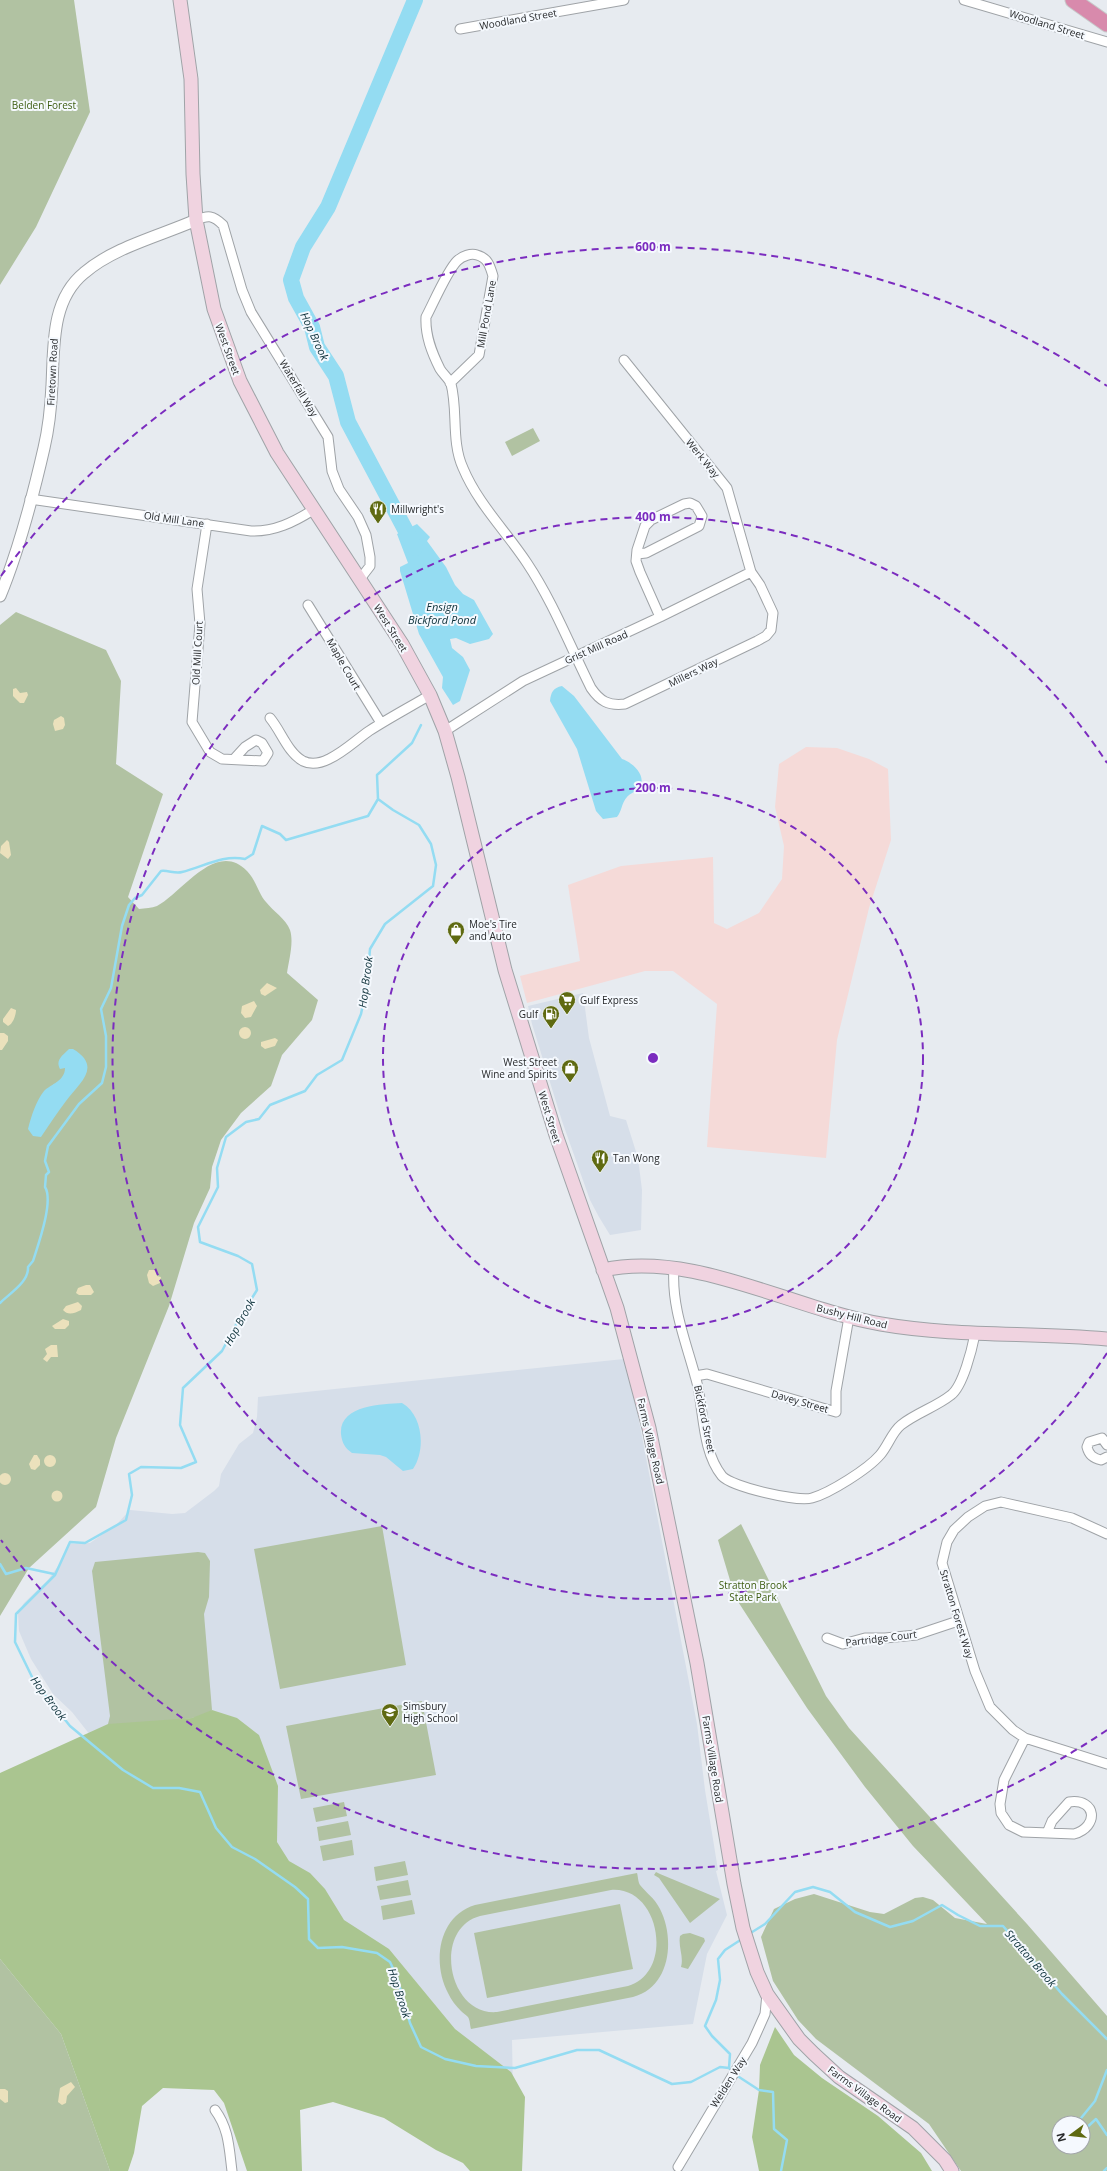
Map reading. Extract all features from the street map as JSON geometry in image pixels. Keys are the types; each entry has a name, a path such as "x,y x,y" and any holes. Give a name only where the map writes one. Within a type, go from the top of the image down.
{"highway":[{"path":"1073,0 1107,24"}],"main road":[{"name":"West Street","path":"180,0 191,79 193,174 196,220 214,309 231,360 254,411 277,453 313,510 402,644 430,696 445,731 460,784 505,970 556,1135 603,1270"},
{"name":"Bushy Hill Road","path":"603,1270 622,1266 674,1268 693,1271 848,1317 903,1328 975,1334 1107,1339"},
{"name":"Farms Village Road","path":"603,1270 619,1316 649,1428 696,1663 743,1928 757,1972 767,1994 799,2039 839,2077 913,2128 945,2160 952,2171"}],"street":[{"name":"Woodland Street","path":"460,30 624,0"},
{"name":"Woodland Street","path":"964,0 1107,42"},
{"name":"Waterfall Way","path":"196,220 208,216 215,218 223,225 240,285 251,312 328,436 332,471 336,483 358,517 366,535 370,566 360,579"},
{"name":"Firetown Road","path":"0,596 44,448 50,417 55,328 61,307 73,284 101,260 196,220"},
{"name":"Mill Pond Lane","path":"450,383 479,355 493,276 489,264 483,257 475,254 468,254 457,260 426,318 425,328 429,345 441,370 450,383 458,456 462,468 478,499 527,563 543,590 575,656"},
{"name":"Werk Way","path":"624,360 727,488 751,572"},
{"name":"Old Mill Lane","path":"30,499 251,531 265,531 285,525 313,510"},
{"path":"637,554 646,553 699,526 702,516 700,511 690,503 684,504 652,520 645,526 637,554 640,572 660,617"},
{"name":"Old Mill Court","path":"207,524 197,589 200,624 192,722 210,752 222,759 234,759"},
{"name":"Grist Mill Road","path":"445,731 524,680 660,617 751,572"},
{"name":"Millers Way","path":"575,656 591,688 599,699 606,704 615,706 625,704 692,673 757,641 766,636 771,630 773,613 760,585 751,572"},
{"name":"Maple Court","path":"308,605 381,723"},
{"path":"270,718 278,727 297,758 314,764 328,760 342,752 381,723 430,696"},
{"name":"Bickford Street","path":"674,1268 673,1289 678,1321 695,1376 709,1446 714,1461 724,1477 736,1484 789,1498 810,1498 846,1481 880,1455 900,1426 952,1394 969,1360 975,1334"},
{"name":"Davey Street","path":"695,1376 707,1374 836,1412 836,1391 848,1317"},
{"path":"1107,1445 1102,1438 1089,1442 1087,1447 1090,1455 1095,1459 1101,1460 1107,1457"},
{"name":"Stratton Forest Way","path":"1107,1534 1072,1518 1000,1502 985,1506 968,1517 954,1530 947,1542 942,1563 958,1621 983,1693 990,1707 1012,1730 1025,1738 1107,1764"},
{"name":"Partridge Court","path":"827,1638 843,1644 865,1638 916,1635 958,1621"},
{"path":"1025,1738 1004,1780 1000,1804 1001,1813 1009,1825 1022,1832 1063,1834 1082,1832 1092,1819 1088,1805 1082,1802 1069,1802 1052,1821 1047,1833"},
{"name":"Welden Way","path":"678,2167 752,2043 765,2014 767,1994"},
{"path":"215,2110 224,2121 228,2132 232,2171"}],"shaded area":[{"path":"806,747 837,748 869,759 888,769 891,840 869,908 837,1040 826,1158 707,1147 717,1004 673,971 645,971 527,1003 520,976 580,961 568,885 621,866 713,857 714,923 727,929 759,913 782,879 784,846 775,807 779,764"},
{"path":"583,993 589,1038 610,1116 626,1120 638,1158 642,1190 641,1230 610,1235 590,1200 562,1121 532,1024 528,1006"},
{"name":"Simsbury High School","path":"624,1359 630,1374 697,1724 705,1790 718,1870 716,1871 727,1915 707,1954 693,2024 512,2040 513,2092 94,1740 72,1712 53,1694 31,1659 19,1631 18,1613 24,1603 48,1580 61,1562 70,1544 90,1543 116,1525 130,1510 172,1514 185,1513 214,1491 219,1486 221,1474 239,1444 253,1433 257,1417 258,1397"}],"green space":[{"name":"Belden Forest","path":"0,0 74,0 90,112 36,227 0,285"},
{"path":"533,428 540,441 512,456 505,442"},
{"path":"16,612 106,650 121,681 116,764 163,794 128,897 139,909 155,907 211,865 223,861 235,863 247,871 255,882 263,898 288,926 292,940 287,973 318,1000 312,1020 282,1055 271,1086 241,1113 221,1140 212,1167 210,1188 194,1223 169,1306 116,1438 96,1507 29,1568 0,1616 0,625"},
{"name":"Stratton Brook State Park","path":"741,1524 826,1696 849,1728 1027,1924 1107,2016 1107,2171 961,2171 929,2124 816,2039 798,2020 773,1981 761,1937 774,1909 795,1899 814,1894 870,1912 884,1914 915,1898 923,1897 933,1900 955,1918 987,1924 913,1846 865,1787 807,1708 735,1597 718,1540"},
{"path":"382,1526 406,1665 280,1689 254,1549"},
{"path":"198,1552 205,1553 210,1561 209,1597 204,1614 212,1710 206,1716 112,1729 108,1724 110,1716 92,1571 95,1562"},
{"path":"422,1701 436,1775 301,1799 286,1726"},
{"path":"212,1710 237,1718 259,1735 278,1786 277,1842 289,1861 310,1873 325,1889 344,1920 389,1949 455,2029 511,2072 525,2097 522,2171 470,2171 463,2163 436,2150 384,2118 333,2102 300,2110 302,2171 247,2171 224,2103 214,2090 163,2088 142,2106 134,2153 128,2171 110,2171 61,2034 0,1959 0,1773 108,1724 192,1718"},
{"path":"344,1802 347,1816 316,1822 313,1808"},
{"path":"348,1821 351,1835 319,1841 317,1827"},
{"path":"352,1840 354,1855 323,1861 320,1846"},
{"path":"405,1861 408,1875 376,1881 374,1867"},
{"path":"656,1872 720,1899 690,1923 659,1878 654,1875"},
{"path":"637,1873 640,1885 655,1901 665,1921 668,1947 666,1960 662,1972 655,1983 646,1992 633,1997 471,2029 468,2017 455,2005 448,1993 440,1968 440,1955 446,1930 453,1919 463,1911 475,1905","holes":["611,1890 628,1892 641,1901 650,1915 656,1931 656,1948 652,1965 643,1978 628,1986 497,2012 480,2010 467,2001 457,1987 452,1970 451,1953 456,1937 465,1924 480,1916"]},
{"path":"408,1880 411,1895 380,1900 377,1886"},
{"path":"412,1900 415,1914 383,1920 381,1906"},
{"path":"620,1904 633,1969 487,1998 474,1933"},
{"path":"690,1933 704,1938 705,1941 688,1969 681,1967 682,1959 680,1936"},
{"path":"0,1959 61,2034 110,2171 0,2171"},
{"path":"775,2027 794,2055 822,2078 878,2116 921,2153 932,2171 759,2171 752,2137 759,2090 760,2065"}],"sand":[{"path":"16,688 20,693 27,692 28,695 24,703 20,703 13,696 13,689"},
{"path":"61,716 64,718 65,725 63,729 55,731 53,724 54,720"},
{"path":"7,840 9,842 11,855 8,859 0,853 1,846"},
{"path":"267,983 277,988 265,996 261,994 260,990"},
{"path":"254,1001 257,1006 251,1017 245,1018 241,1013 242,1006"},
{"path":"11,1008 16,1010 16,1012 13,1021 8,1026 3,1022 3,1019"},
{"path":"245,1027 249,1029 251,1033 249,1037 245,1039 241,1037 239,1033 241,1029"},
{"path":"0,1033 4,1033 8,1036 8,1041 2,1050 0,1050"},
{"path":"275,1038 278,1040 275,1046 265,1049 261,1046 261,1042"},
{"path":"149,1270 155,1270 157,1276 161,1277 160,1283 153,1286 149,1283 147,1275"},
{"path":"90,1285 94,1292 91,1295 79,1295 76,1293 78,1288"},
{"path":"78,1302 82,1306 81,1310 74,1313 67,1313 63,1310 66,1306"},
{"path":"63,1319 69,1321 69,1325 65,1329 55,1329 52,1326"},
{"path":"51,1345 57,1345 58,1357 51,1357 47,1362 43,1359 47,1354 45,1349"},
{"path":"34,1455 37,1455 40,1460 40,1465 35,1470 31,1469 29,1464"},
{"path":"50,1455 54,1457 56,1461 54,1465 50,1467 46,1465 44,1461 46,1457"},
{"path":"5,1473 9,1475 11,1479 9,1483 5,1485 1,1483 -1,1479 1,1475"},
{"path":"57,1490 61,1492 63,1496 61,1500 57,1502 53,1500 51,1496 53,1492"},
{"path":"71,2082 75,2087 67,2096 66,2103 62,2105 58,2102 60,2088"},
{"path":"0,2089 5,2089 8,2091 8,2102 5,2103 0,2099"}],"water":[{"name":"Ensign Bickford Pond","path":"417,524 430,537 427,541 446,567 455,585 463,594 474,600 493,634 489,639 470,644 456,638 450,639 452,648 463,657 470,670 460,701 453,705 442,688 443,677 419,634 400,571 400,567 408,563 397,534"},
{"path":"562,686 574,696 622,759 634,766 640,774 642,779 639,788 627,797 617,817 603,819 596,811 577,749 550,701 553,691"},
{"path":"69,1049 73,1049 82,1056 86,1062 86,1075 59,1110 41,1137 33,1136 28,1129 34,1109 44,1091 63,1076 65,1068 60,1069 58,1063 60,1058"},
{"path":"402,1403 414,1416 420,1433 420,1452 413,1469 403,1471 386,1457 380,1455 352,1453 343,1443 341,1434 342,1424 347,1417 354,1412 373,1406"}],"waterway":[{"name":"Hop Brook","path":"415,0 328,207 303,247 291,280 296,298 312,327 317,347 336,376 348,422 415,548"},
{"name":"Hop Brook","path":"421,725 412,743 377,775 378,799 393,810 419,825 431,844 436,865 433,886 385,924 370,949 367,985 361,1014 342,1060 317,1075 305,1091 270,1105 259,1119 246,1122 226,1137 217,1168 218,1187 198,1227 200,1242 238,1256 252,1264 257,1290 222,1351 183,1388 180,1425 196,1462 181,1468 141,1467 129,1474 132,1495 126,1520 85,1543 70,1542 55,1575 16,1614 15,1642 34,1681 70,1726 123,1770 153,1788 179,1788 200,1792 216,1828 232,1847 255,1859 295,1887 308,1899 309,1939 318,1948 342,1947 377,1953 390,1962 397,1977 410,2023 421,2047 445,2059 476,2066 515,2068 577,2050 599,2050 672,2084 691,2082 720,2067 729,2068 733,2072"},
{"path":"0,1303 18,1287 25,1278 28,1267 33,1261 38,1245 48,1202 45,1187 46,1175 49,1172 45,1161 48,1146 79,1104 102,1083 106,1067 106,1036 101,1009 111,988 122,926 129,905 135,898 142,895 161,871 179,872 229,858 245,859 253,854 262,826 280,834 286,840 368,816 378,799"},
{"path":"0,1564 6,1574 26,1568 54,1574"},
{"name":"Stratton Brook","path":"749,1934 765,1924 795,1892 813,1887 830,1892 855,1912 890,1927 913,1921 942,1905 980,1926 1003,1926 1062,1994 1107,2039"},
{"name":"Stratton Brook","path":"729,2068 730,2054 712,2036 705,2026 716,2000 720,1980 718,1959 725,1950 742,1939"},
{"name":"Stratton Brook","path":"1084,2115 1095,2101 1107,2070"},
{"name":"Hop Brook","path":"736,2075 759,2090 773,2092 774,2129 787,2140 781,2171"},
{"name":"Stratton Brook","path":"1091,2124 1096,2119 1107,2135"},
{"name":"Stratton Brook","path":"1104,2171 1107,2168"}],"place":[{"name":"Millwright's","path":"378,524"},
{"name":"Moe's Tire and Auto","path":"456,945"},
{"name":"Gulf Express","path":"567,1015"},
{"name":"Gulf","path":"551,1029"},
{"name":"West Street Wine and Spirits","path":"570,1083"},
{"name":"Tan Wong","path":"600,1173"},
{"name":"Simsbury High School","path":"390,1727"}]}
